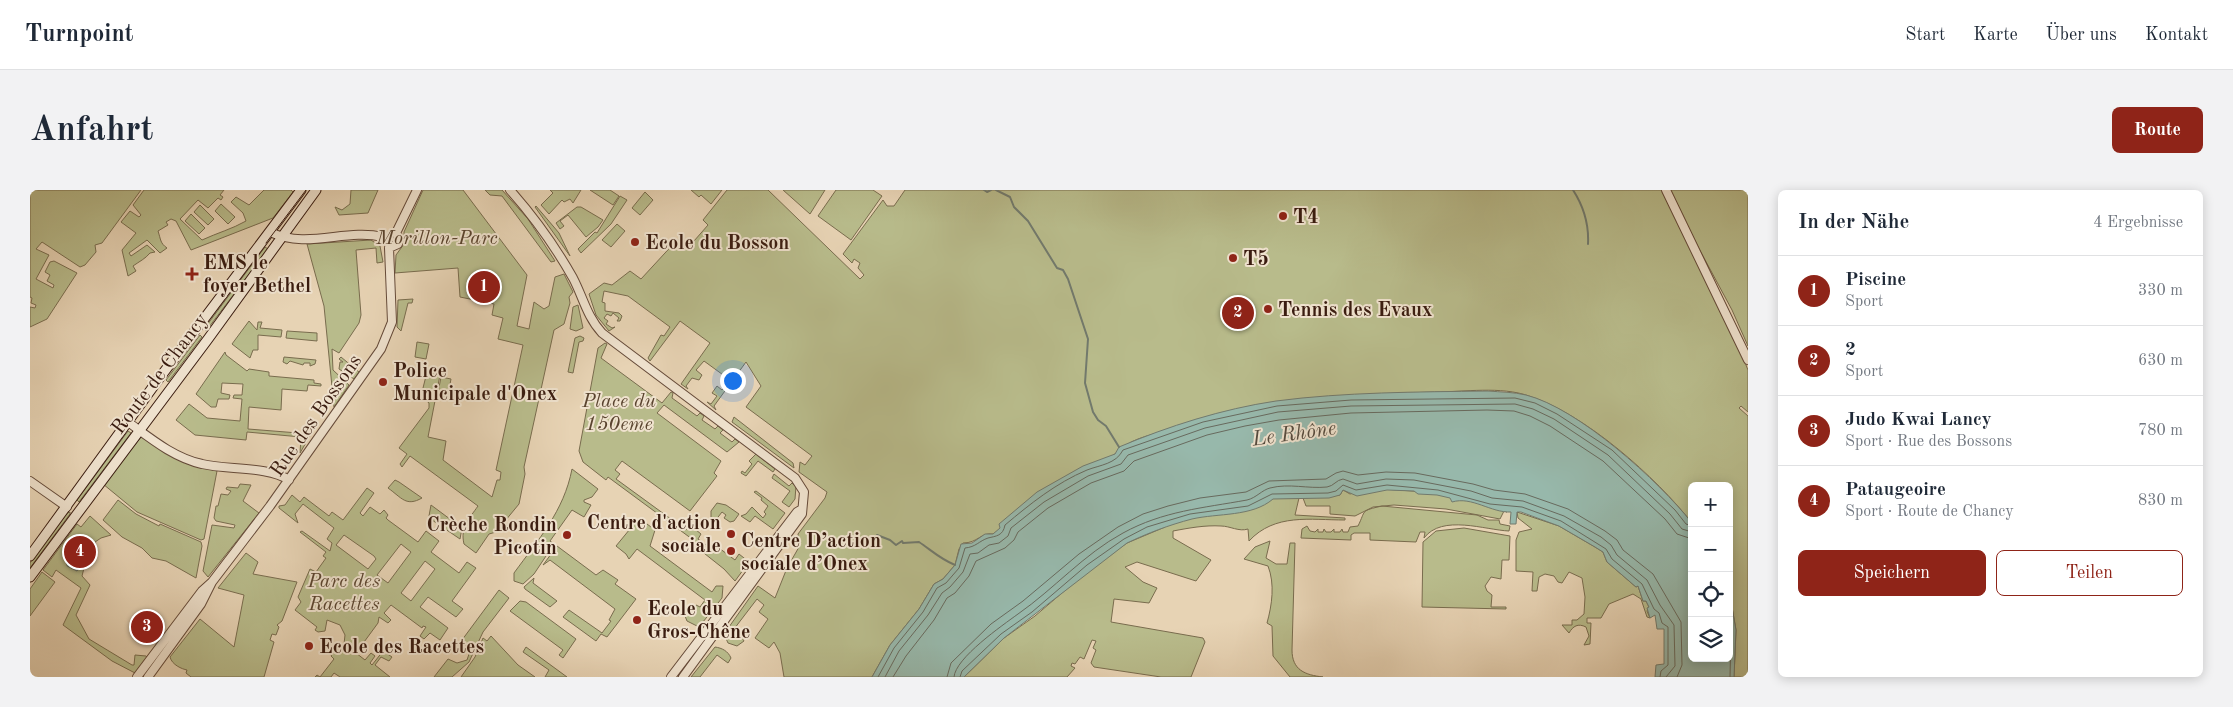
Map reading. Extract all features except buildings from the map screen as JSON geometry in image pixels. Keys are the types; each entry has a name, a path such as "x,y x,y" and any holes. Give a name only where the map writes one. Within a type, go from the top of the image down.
{"main road":[{"name":"Route de Chancy","path":"30,556 301,190"},
{"name":"Route de Chancy","path":"30,577 316,190"},
{"path":"67,507 77,513"}],"street":[{"name":"Rue des Bossons","path":"148,677 212,582 290,480 368,368 388,335 392,316 390,248 398,244 399,238 396,233 417,190"},
{"path":"510,190 553,244 577,286 593,323 602,333 795,478 804,492 802,514 683,677"},
{"path":"1666,190 1731,321 1748,360"},
{"path":"270,232 295,240 369,235 383,238"},
{"path":"383,238 389,232 396,233"},
{"path":"383,238 384,244 390,248"},
{"path":"128,422 176,454 193,462 279,474 290,480"},
{"path":"30,481 67,507"},
{"path":"671,677 701,635 797,512 802,509"},
{"name":"Rue des Bossons","path":"137,677 201,598"},
{"path":"701,635 709,641"}],"green space":[{"path":"30,190 141,190 102,243 95,245 96,252 85,265 80,267 42,242 36,249 49,255 36,279 53,288 54,285 47,281 50,275 45,272 50,262 54,261 77,273 47,319 30,327 30,307 35,308 36,305 31,303 32,298 30,297"},
{"path":"144,190 224,190 220,195 223,197 221,200 218,198 208,208 198,200 180,219 202,240 246,221 243,213 231,202 236,197 249,205 264,190 291,190 293,192 273,218 191,250 176,221 171,219 166,222 168,225 158,231 162,243 167,248 160,253 147,240 129,253 131,256 147,245 155,252 150,253 133,266 136,271 128,276 122,250 136,233 121,222 130,211 139,217 141,215 133,205"},
{"path":"351,190 378,190 368,213 339,215 335,207 342,210 350,204"},
{"name":"Morillon-Parc","path":"423,190 463,190 527,275 517,326 529,329 534,302 544,309 549,306 555,277 564,274 573,292 569,297 570,303 564,324 554,330 524,467 525,474 519,504 496,532 489,534 476,553 464,544 463,533 466,524 478,506 410,456 402,467 400,464 407,454 399,448 429,408 429,403 421,396 427,372 440,375 428,437 446,441 443,460 492,497 497,480 500,480 501,472 496,470 523,345 498,339 503,318 492,315 494,304 460,297 458,268 395,273 396,255 404,244 404,232"},
{"path":"485,190 502,190 528,219 555,261 551,262 502,196 490,195"},
{"path":"550,190 581,190 573,203 570,199 564,202 562,200 549,214 541,205 553,193"},
{"path":"590,190 610,190 619,196 613,205"},
{"path":"691,190 722,190 711,204 701,195 699,197"},
{"path":"727,190 768,190 860,279 864,275 858,268 860,263 854,259 852,263 843,254 883,200 887,206 894,206 905,190 1663,190 1733,333 1748,370 1748,412 1741,406 1739,408 1748,416 1748,677 1734,677 1736,630 1733,613 1733,482 1688,482 1688,518 1639,467 1596,432 1573,417 1529,396 1507,391 1482,390 1399,393 1299,400 1200,419 1139,439 1126,445 993,534 963,543 959,549 955,565 943,579 934,584 919,609 890,645 872,677 784,677 780,653 774,642 769,648 755,638 768,619 759,612 764,605 757,599 731,633 739,639 741,636 744,641 737,646 728,643 724,634 758,586 775,598 787,568 799,547 798,534 825,498 827,492 799,472 800,462 805,465 812,456 746,407 761,386 746,362 714,406 716,410 707,402 711,404 717,396 712,393 717,386 722,390 730,380 704,361 696,370 702,375 699,380 692,378 686,386 688,389 681,384 710,343 680,321 650,361 648,358 661,335 664,336 670,327 628,296 604,291 602,302 605,303 605,311 619,313 622,316 620,321 617,321 619,318 613,313 611,316 607,314 604,318 608,321 606,324 612,328 615,327 609,331 596,315 589,294 604,283 612,285 630,271 641,279 677,240 694,241 708,225 703,220"},
{"path":"783,190 825,190 810,214"},
{"path":"836,190 873,190 882,196 851,240 818,216"},
{"path":"1670,190 1748,190 1748,346 1732,310 1675,204"},
{"path":"645,192 653,200 640,215 632,208"},
{"path":"620,196 627,200 611,224 581,253 578,249 595,232 597,233"},
{"path":"221,204 235,217 228,224 215,211"},
{"path":"200,205 214,219 208,225 194,212"},
{"path":"535,207 559,233 570,256"},
{"path":"577,207 581,207 603,220 586,237 568,215 560,221 564,226 560,229 556,223"},
{"path":"191,214 205,228 199,234 185,221"},
{"path":"617,224 625,231 611,247 602,240"},
{"path":"371,240 380,246 383,262 377,263 376,248 356,250 361,315 359,323 339,353 332,349 333,370 349,385 334,407 324,306 307,244"},
{"path":"265,247 268,249 206,331 204,329"},
{"path":"413,299 412,303 408,303 401,331 397,327 398,300"},
{"path":"578,305 583,328 576,331 570,329 573,307"},
{"path":"249,321 257,330 258,322 262,322 260,328 282,330 281,337 258,335 258,350 253,350 250,358 232,344"},
{"path":"287,331 317,333 317,341 286,338"},
{"path":"200,335 202,337 168,382 166,380"},
{"path":"580,336 584,338 583,341 579,342 573,373 568,372 575,338"},
{"path":"417,342 429,344 426,359 415,357"},
{"name":"Place du 150eme","path":"605,343 607,344 601,358 662,403 671,392 673,393 672,398 697,416 700,413 704,416 702,420 715,429 718,426 723,430 720,433 732,442 735,439 739,442 727,452 664,405 657,413 721,461 714,473 717,476 690,511 622,461 615,470 620,474 616,479 686,530 690,525 701,534 698,539 716,552 719,548 735,560 739,554 749,562 735,581 724,569 690,542 692,539 608,477 606,480 583,462 579,451 598,348"},
{"path":"225,352 226,355 247,371 249,369 269,372 269,376 314,380 314,383 321,384 321,386 308,385 307,391 282,389 281,410 249,407 248,429 311,434 300,453 301,437 247,432 246,440 195,435 176,420 189,404 207,418 240,421 242,399 233,398 234,395 242,395 243,384 222,383 221,393 230,395 229,399 218,399 216,407 211,407 196,394"},
{"path":"284,357 316,360 315,364 310,366 310,363 304,363 303,365 290,361 287,364 283,362"},
{"path":"341,357 359,372 354,379 339,369 340,362 343,362 339,359"},
{"path":"441,377 451,379 447,400 437,398"},
{"path":"734,417 793,463 794,468 732,422"},
{"path":"128,431 131,433 79,502 77,500"},
{"path":"141,437 186,463 217,471 204,539 201,540 137,512 103,484"},
{"path":"756,454 775,469 773,472 758,461 746,476 741,473 742,471 745,473 752,464 749,461"},
{"path":"572,469 598,489 592,497 584,500 584,502 591,505 584,517 572,510 550,541 554,544 534,574 523,584 514,581 514,573 541,537 556,512 563,498"},
{"path":"774,474 789,486 792,483 796,486 795,499 789,507 782,502 790,491 772,478"},
{"path":"395,480 422,498 412,502 401,498 388,488"},
{"path":"240,484 251,485 243,501 259,513 208,577 203,571 212,525 234,528 235,525 216,521 214,518 216,506 218,506 221,494 228,495 231,491 226,489 227,487 238,488"},
{"name":"Parc des Racettes","path":"367,488 374,493 360,513 363,516 370,507 380,514 384,510 388,515 386,518 388,520 418,542 426,531 439,541 431,552 459,573 467,562 476,568 452,601 463,609 456,617 428,597 420,607 448,628 440,640 430,633 424,639 420,636 426,627 423,626 422,628 391,605 384,613 391,620 388,623 379,617 378,623 356,653 365,660 371,653 375,656 370,663 372,665 383,651 392,657 389,661 381,657 375,665 390,677 340,677 334,673 331,677 320,677 334,659 331,656 337,647 344,644 345,635 340,625 327,620 325,631 318,632 315,630 317,627 295,610 301,602 298,597 310,569 316,572 326,558 323,556 326,552 300,532 302,531 330,551 332,543 327,539 334,528 303,504 295,514 298,523 279,506 285,505 292,495 300,502 304,497 329,516 332,512 343,520","holes":["344,535 374,556 376,559 368,569 336,545","401,544 411,552 388,583 377,575","425,561 435,569 411,601 401,593"]},
{"path":"1370,488 1454,494 1507,512 1504,511 1500,519 1446,509 1394,505 1373,507 1355,516 1330,514 1330,506 1306,506 1303,498 1340,495 1343,490 1350,494"},
{"path":"756,491 785,513 773,529 755,516 750,522 741,516 746,514 752,507 763,518 766,514 764,512 768,506 754,492"},
{"path":"1262,498 1299,498 1295,515 1345,518 1345,520 1306,519 1282,522 1259,532 1249,541 1248,529 1241,530 1224,526 1209,526 1173,531 1173,538 1211,560 1196,581 1137,562 1125,567 1143,582 1157,588 1149,603 1114,599 1111,622 1203,638 1205,642 1191,677 1161,677 1094,667 1091,663 1096,650 1093,648 1096,641 1092,640 1084,659 1080,657 1075,664 1072,663 1071,666 1075,668 1067,677 964,677 1004,638 1035,616 1090,569 1127,543 1165,527 1168,523"},
{"path":"118,500 136,514 159,526 160,524 201,542 202,546 196,578 166,561 152,558 142,548 122,537 103,520"},
{"path":"717,503 726,505 739,514 734,521 730,522 724,518 726,515 722,512 715,521 711,518 711,511"},
{"path":"431,505 462,528 460,539 432,520 429,516"},
{"path":"1382,506 1477,515 1488,520 1499,520 1500,524 1510,526 1509,531 1452,525 1432,531 1424,538 1425,532 1420,532 1416,542 1370,540 1370,533 1354,533 1351,535 1351,540 1301,538 1302,529 1307,526 1310,531 1315,532 1318,529 1318,532 1323,532 1324,529 1326,532 1331,532 1334,529 1334,532 1340,532 1342,529 1343,532 1348,532 1350,527 1358,526 1363,514 1367,510"},
{"path":"70,512 30,568 30,563 67,513"},
{"path":"1517,512 1559,526 1603,552 1607,562 1636,587 1638,586 1643,601 1646,601 1649,607 1647,611 1650,618 1647,617 1641,599 1633,594 1609,604 1601,618 1587,618 1587,623 1591,623 1590,644 1584,645 1589,636 1586,627 1576,626 1569,633 1562,625 1572,625 1572,620 1577,620 1584,614 1585,597 1582,578 1569,572 1562,583 1558,582 1554,576 1545,574 1539,577 1537,591 1532,591 1533,572 1516,571 1516,540 1519,532 1532,529 1518,518"},
{"path":"90,516 111,535 95,542 97,551 87,556 82,576 90,585 76,615 89,639 132,665 134,665 135,655 146,656 148,658 135,673 112,661 63,625 81,588 56,570 52,577 43,570 77,524 81,527"},
{"path":"639,518 655,530 650,546 712,592 716,586 723,586 722,598 699,627 687,621 685,616 688,609 693,610 696,605 700,607 705,600 637,549 629,559 616,546"},
{"path":"1464,528 1510,536 1509,560 1502,560 1501,579 1491,577 1485,586 1492,595 1491,607 1506,607 1506,609 1422,607 1423,542 1436,531"},
{"path":"1270,541 1266,558 1276,564 1287,564 1290,543 1295,543 1292,650 1294,662 1305,673 1323,677 1290,677 1273,656 1272,626 1267,623 1272,594 1272,580 1268,566 1244,559 1255,547"},
{"path":"557,546 596,575 603,570 618,580 615,584 636,599 607,637 601,634 596,641 563,617 569,610 602,633 611,621 609,620 615,609 550,560 543,565"},
{"path":"246,553 258,562 253,574 297,582 282,621 277,625 279,627 276,635 272,634 270,640 274,642 264,677 191,677 186,673 187,670 180,668 170,657 200,619 234,647 244,595 218,588"},
{"path":"42,572 55,582 30,616 30,589"},
{"path":"534,578 533,583 557,601 550,607 525,589 524,587"},
{"path":"499,590 509,598 483,632 469,662 452,677 434,677 448,659 457,663 467,660 470,651 462,640"},
{"path":"520,601 526,602 576,639 563,658 559,655 563,650 510,611"},
{"path":"491,636 518,665 535,677 461,677 475,657 483,638 487,641"},
{"path":"526,647 567,677 545,677 549,670 523,652"},
{"path":"715,647 728,653 731,658 728,663 717,655 700,677 691,677"}],"water":[{"name":"Le Rhône","path":"1488,391 1526,395 1547,403 1593,430 1639,467 1688,518 1688,662 1733,662 1733,613 1736,630 1734,677 1655,677 1656,665 1664,664 1664,629 1657,629 1655,615 1650,618 1647,608 1649,607 1646,601 1643,601 1638,586 1636,587 1607,562 1603,552 1559,526 1521,512 1517,512 1516,524 1510,524 1511,512 1496,510 1467,501 1452,502 1450,498 1418,494 1414,491 1387,490 1357,496 1343,490 1340,495 1329,498 1273,499 1265,505 1245,512 1183,521 1127,543 1004,638 964,677 872,677 890,645 919,609 934,584 943,579 955,565 961,544 972,543 985,534 993,534 1000,528 999,524 1037,492 1083,466 1115,454 1119,447 1157,432 1196,419 1256,404 1302,398 1408,392"},
{"path":"86,543 90,545 80,560 81,565 77,571 67,566 66,559"}],"waterway":[{"path":"984,190 987,192 991,190"},
{"path":"996,190 1010,197 1014,207 1028,221 1057,268 1063,270 1068,279 1088,339 1085,383 1093,412 1098,420 1106,426 1119,447"},
{"path":"1573,190 1585,216 1588,244"},
{"path":"877,535 890,540 896,545 902,541 903,543 919,542 955,565"}],"tram line":[{"path":"266,243 306,190"}],"place":[{"name":"T4","path":"1283,216"},
{"name":"Ecole du Bosson","path":"635,242"},
{"name":"T5","path":"1233,258"},
{"name":"EMS le foyer Bethel","path":"192,274"},
{"name":"Piscine","path":"484,287"},
{"name":"Tennis des Evaux","path":"1268,309"},
{"name":"2","path":"1238,313"},
{"name":"Police Municipale d'Onex","path":"383,382"},
{"name":"Centre d'action sociale","path":"731,534"},
{"name":"Crèche Rondin Picotin","path":"567,535"},
{"name":"Centre D’action sociale d’Onex","path":"731,551"},
{"name":"Pataugeoire","path":"80,552"},
{"name":"Ecole du Gros-Chêne","path":"637,620"},
{"name":"Judo Kwai Lancy","path":"147,627"},
{"name":"Ecole des Racettes","path":"309,646"}]}
